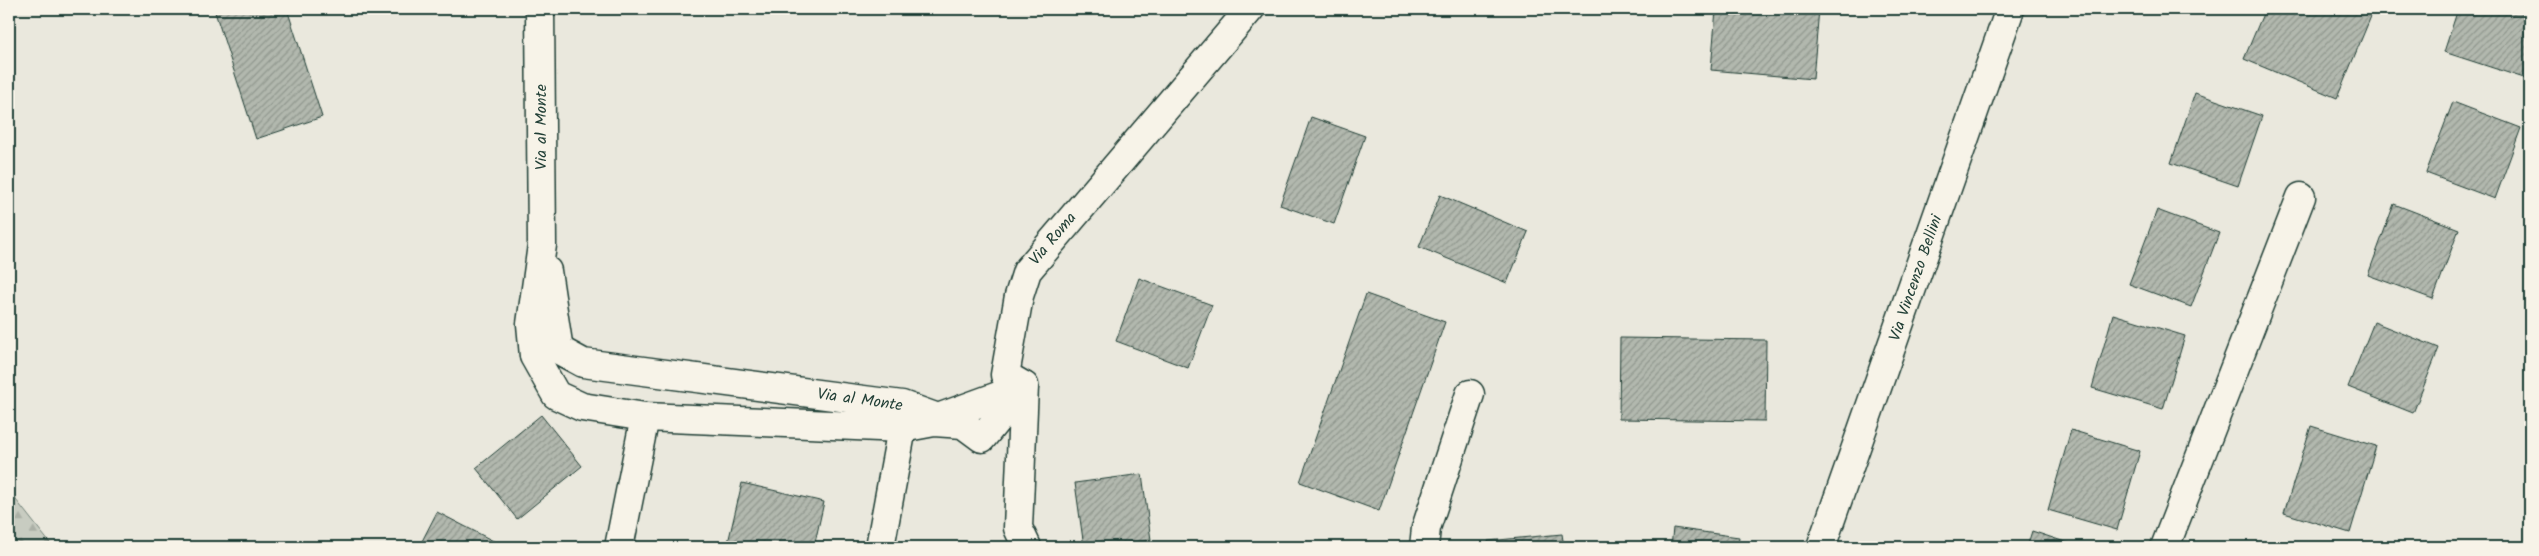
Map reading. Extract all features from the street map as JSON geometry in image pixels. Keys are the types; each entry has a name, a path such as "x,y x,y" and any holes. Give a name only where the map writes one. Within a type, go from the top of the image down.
{"street":[{"name":"Via al Monte","path":"540,9 542,245 532,324 534,356 556,395 582,407 646,417 902,428 934,422 963,424 982,438 1024,386"},
{"name":"Via Roma","path":"1024,386 1005,376 1019,296 1027,271 1250,9"},
{"name":"Via Vincenzo Bellini","path":"1821,547 2010,9"},
{"path":"2165,547 2302,197"},
{"name":"Via al Monte","path":"542,245 559,350 583,363 902,405 938,418 1024,386"},
{"path":"546,380 583,363"},
{"path":"1024,386 1018,528 1027,547"},
{"path":"1424,547 1426,528 1470,394"},
{"path":"619,547 646,417"},
{"path":"880,547 902,428"}],"green space":[{"path":"9,491 53,547 9,547"}],"building":[{"path":"214,9 287,9 322,117 256,139"},
{"path":"1716,9 1819,9 1813,79 1711,70"},
{"path":"2265,9 2374,9 2337,98 2244,59"},
{"path":"2458,9 2530,9 2530,69 2527,79 2444,52"},
{"path":"2195,93 2262,116 2238,186 2171,163"},
{"path":"2453,102 2521,128 2495,199 2426,173"},
{"path":"1311,117 1365,136 1334,224 1280,205"},
{"path":"1440,195 1528,232 1507,283 1419,247"},
{"path":"2394,204 2459,229 2433,299 2368,275"},
{"path":"2157,210 2219,233 2191,307 2129,284"},
{"path":"1139,278 1212,305 1188,368 1116,341"},
{"path":"1366,294 1445,322 1379,511 1300,482"},
{"path":"2113,314 2185,336 2163,409 2092,388"},
{"path":"2374,322 2439,348 2413,413 2348,387"},
{"path":"1620,338 1766,340 1765,421 1619,419"},
{"path":"541,415 582,466 517,519 476,468"},
{"path":"2311,426 2376,446 2350,533 2284,513"},
{"path":"2071,430 2140,451 2117,530 2048,510"},
{"path":"1142,474 1151,540 1084,547 1075,483"},
{"path":"742,483 824,502 814,547 727,547"},
{"path":"437,512 505,547 419,547"},
{"path":"1673,528 1739,537 1738,547 1671,547"},
{"path":"2032,531 2080,547 2027,547"},
{"path":"1562,534 1564,547 1489,547 1488,541"},
{"path":"2277,539 2297,547 2274,547"}]}
